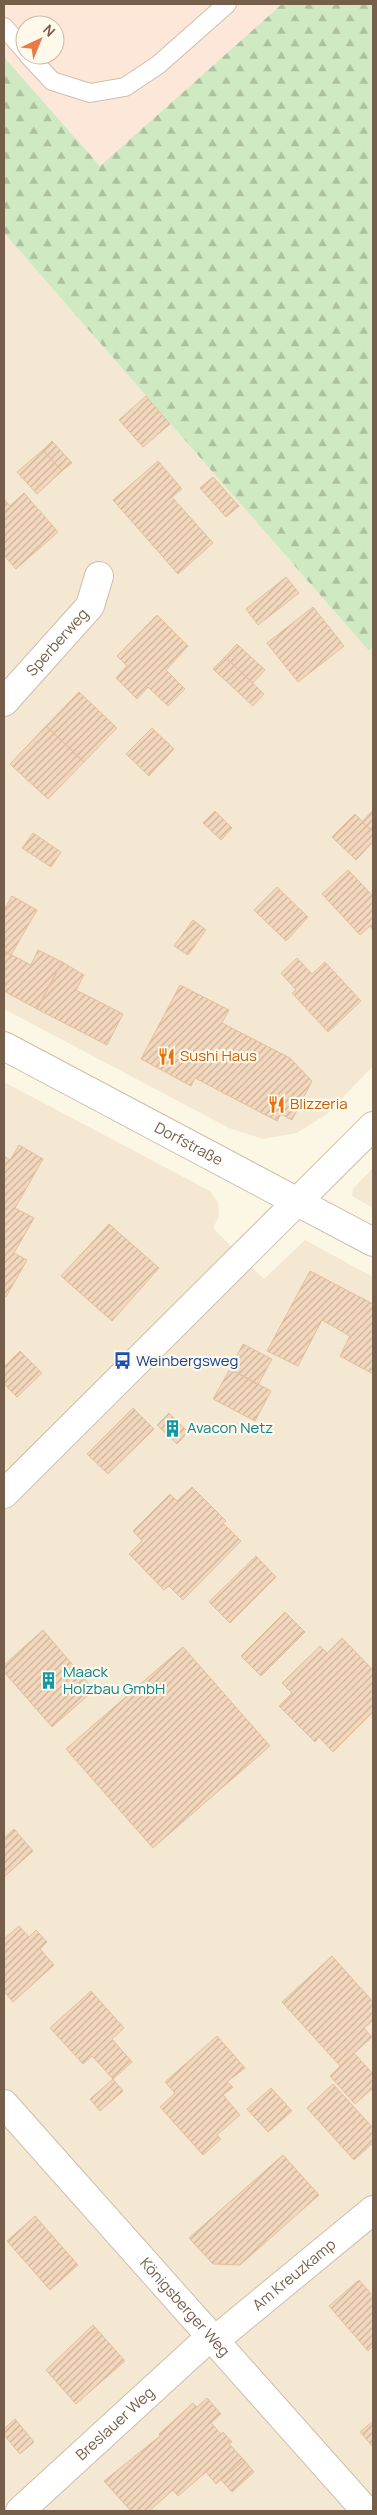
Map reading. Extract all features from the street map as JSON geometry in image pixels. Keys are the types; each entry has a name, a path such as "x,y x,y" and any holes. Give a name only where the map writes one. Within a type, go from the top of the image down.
{"street":[{"name":"Sperberweg","path":"4,702 90,606 99,576"},
{"name":"Dorfstraße","path":"4,1046 373,1242"},
{"path":"4,1494 373,1126"},
{"name":"Königsberger Weg","path":"4,2104 366,2511"},
{"name":"Am Kreuzkamp","path":"213,2339 373,2210"},
{"name":"Breslauer Weg","path":"20,2511 213,2339"}],"lane":[{"path":"37,65 52,81 90,93 126,87 158,65 227,4"},
{"path":"4,27 15,40"}],"shaded area":[{"path":"4,4 282,4 100,166 4,57"},
{"path":"4,233 369,651 373,647 373,1066 327,1114 297,1133 263,1139 229,1128 4,1009"},
{"path":"4,1082 210,1191 218,1202 219,1216 213,1228 264,1279 305,1240 373,1277 373,2511 4,2511"},
{"path":"373,1168 373,1208 352,1196 353,1189"}],"green space":[{"path":"282,4 373,4 373,647 369,651 4,233 4,57 100,166"}],"building":[{"path":"146,396 170,424 143,447 119,420"},
{"path":"52,441 72,463 62,471 43,450"},
{"path":"43,450 62,471 37,494 17,472"},
{"path":"158,461 182,489 172,497 213,543 178,574 113,500"},
{"path":"213,477 239,506 226,517 200,488"},
{"path":"24,493 58,532 16,569 4,555 4,499 10,506"},
{"path":"286,577 299,593 258,625 246,609"},
{"path":"313,607 344,646 298,682 267,643"},
{"path":"157,615 188,646 166,670 185,689 168,706 148,687 137,699 116,678 127,666 117,656"},
{"path":"237,644 265,670 253,683 225,657"},
{"path":"225,657 264,694 253,706 213,669"},
{"path":"79,692 117,728 84,762 46,726"},
{"path":"46,726 84,762 48,799 10,764"},
{"path":"152,728 174,749 149,776 126,754"},
{"path":"373,810 373,832 362,822"},
{"path":"215,811 232,828 221,840 203,823"},
{"path":"355,814 373,832 373,842 356,860 332,837"},
{"path":"33,833 61,852 51,867 22,848"},
{"path":"348,870 373,896 373,930 370,926 360,935 322,894"},
{"path":"277,887 308,917 286,941 254,910"},
{"path":"12,896 37,910 11,955 4,951 4,910"},
{"path":"193,920 206,930 188,955 174,946"},
{"path":"38,950 62,962 37,1009 4,991 4,951 31,965"},
{"path":"297,958 312,974 325,962 361,1001 328,1032 292,993 296,990 281,973"},
{"path":"62,962 84,975 76,990 123,1014 107,1045 37,1009"},
{"path":"180,985 229,1010 222,1023 290,1058 312,1081 292,1120 281,1114 277,1121 195,1078 191,1086 141,1059"},
{"path":"19,1145 43,1159 15,1208 34,1218 14,1253 27,1260 6,1297 4,1296 4,1156 10,1160"},
{"path":"109,1224 159,1268 112,1321 61,1276"},
{"path":"310,1271 373,1304 373,1374 340,1356 350,1336 322,1320 298,1366 267,1351"},
{"path":"243,1344 272,1359 258,1385 230,1369"},
{"path":"20,1351 42,1373 17,1397 4,1384 4,1367"},
{"path":"230,1369 271,1391 255,1421 213,1399"},
{"path":"133,1408 154,1429 108,1474 87,1454"},
{"name":"Avacon Netz","path":"169,1413 188,1432 177,1444 157,1425"},
{"path":"192,1487 226,1521 223,1523 241,1541 183,1600 169,1586 164,1590 129,1554 142,1541 133,1531 170,1494 177,1501"},
{"path":"256,1556 276,1577 230,1623 209,1602"},
{"path":"285,1612 305,1632 261,1676 241,1656"},
{"name":"Maack Holzbau GmbH","path":"43,1630 94,1690 52,1727 4,1672 4,1665"},
{"path":"342,1638 373,1670 373,1712 333,1752 319,1737 315,1742 279,1706 292,1693 282,1683 320,1646 327,1653"},
{"path":"183,1647 270,1746 153,1848 66,1749"},
{"path":"14,1829 33,1851 4,1877 4,1838"},
{"path":"19,1926 29,1937 36,1930 47,1942 40,1949 54,1965 13,2002 4,1991 4,1939"},
{"path":"332,1956 373,2002 373,2020 364,2028 372,2037 340,2066 282,2002"},
{"path":"91,1991 124,2028 112,2039 132,2062 113,2079 92,2056 83,2064 50,2028"},
{"path":"217,2036 245,2068 227,2082 233,2087 223,2095 240,2115 217,2135 221,2139 203,2155 160,2107 175,2093 165,2082"},
{"path":"354,2053 373,2074 373,2088 355,2104 330,2076"},
{"path":"113,2079 123,2091 100,2111 90,2099"},
{"path":"333,2084 373,2128 373,2143 354,2160 307,2108"},
{"path":"271,2088 292,2111 268,2132 247,2109"},
{"path":"283,2155 319,2195 240,2265 213,2264 189,2238"},
{"path":"35,2216 78,2265 50,2290 7,2241"},
{"path":"359,2280 373,2296 373,2346 368,2351 329,2306"},
{"path":"93,2325 125,2361 76,2404 46,2370"},
{"path":"207,2398 221,2414 211,2423 232,2442 229,2444 244,2460 216,2484 206,2472 178,2496 173,2490 149,2511 131,2511 104,2481 160,2436 159,2434 193,2403 197,2407"},
{"path":"15,2419 34,2442 20,2454 4,2435 4,2429"},
{"path":"373,2421 373,2447 360,2432"},
{"path":"244,2460 254,2472 232,2492 221,2480"}],"place":[{"name":"Sushi Haus","path":"166,1056"},
{"name":"Blizzeria","path":"276,1104"},
{"name":"Weinbergsweg","path":"122,1361"},
{"name":"Avacon Netz","path":"173,1428"},
{"name":"Maack Holzbau GmbH","path":"49,1681"}]}
